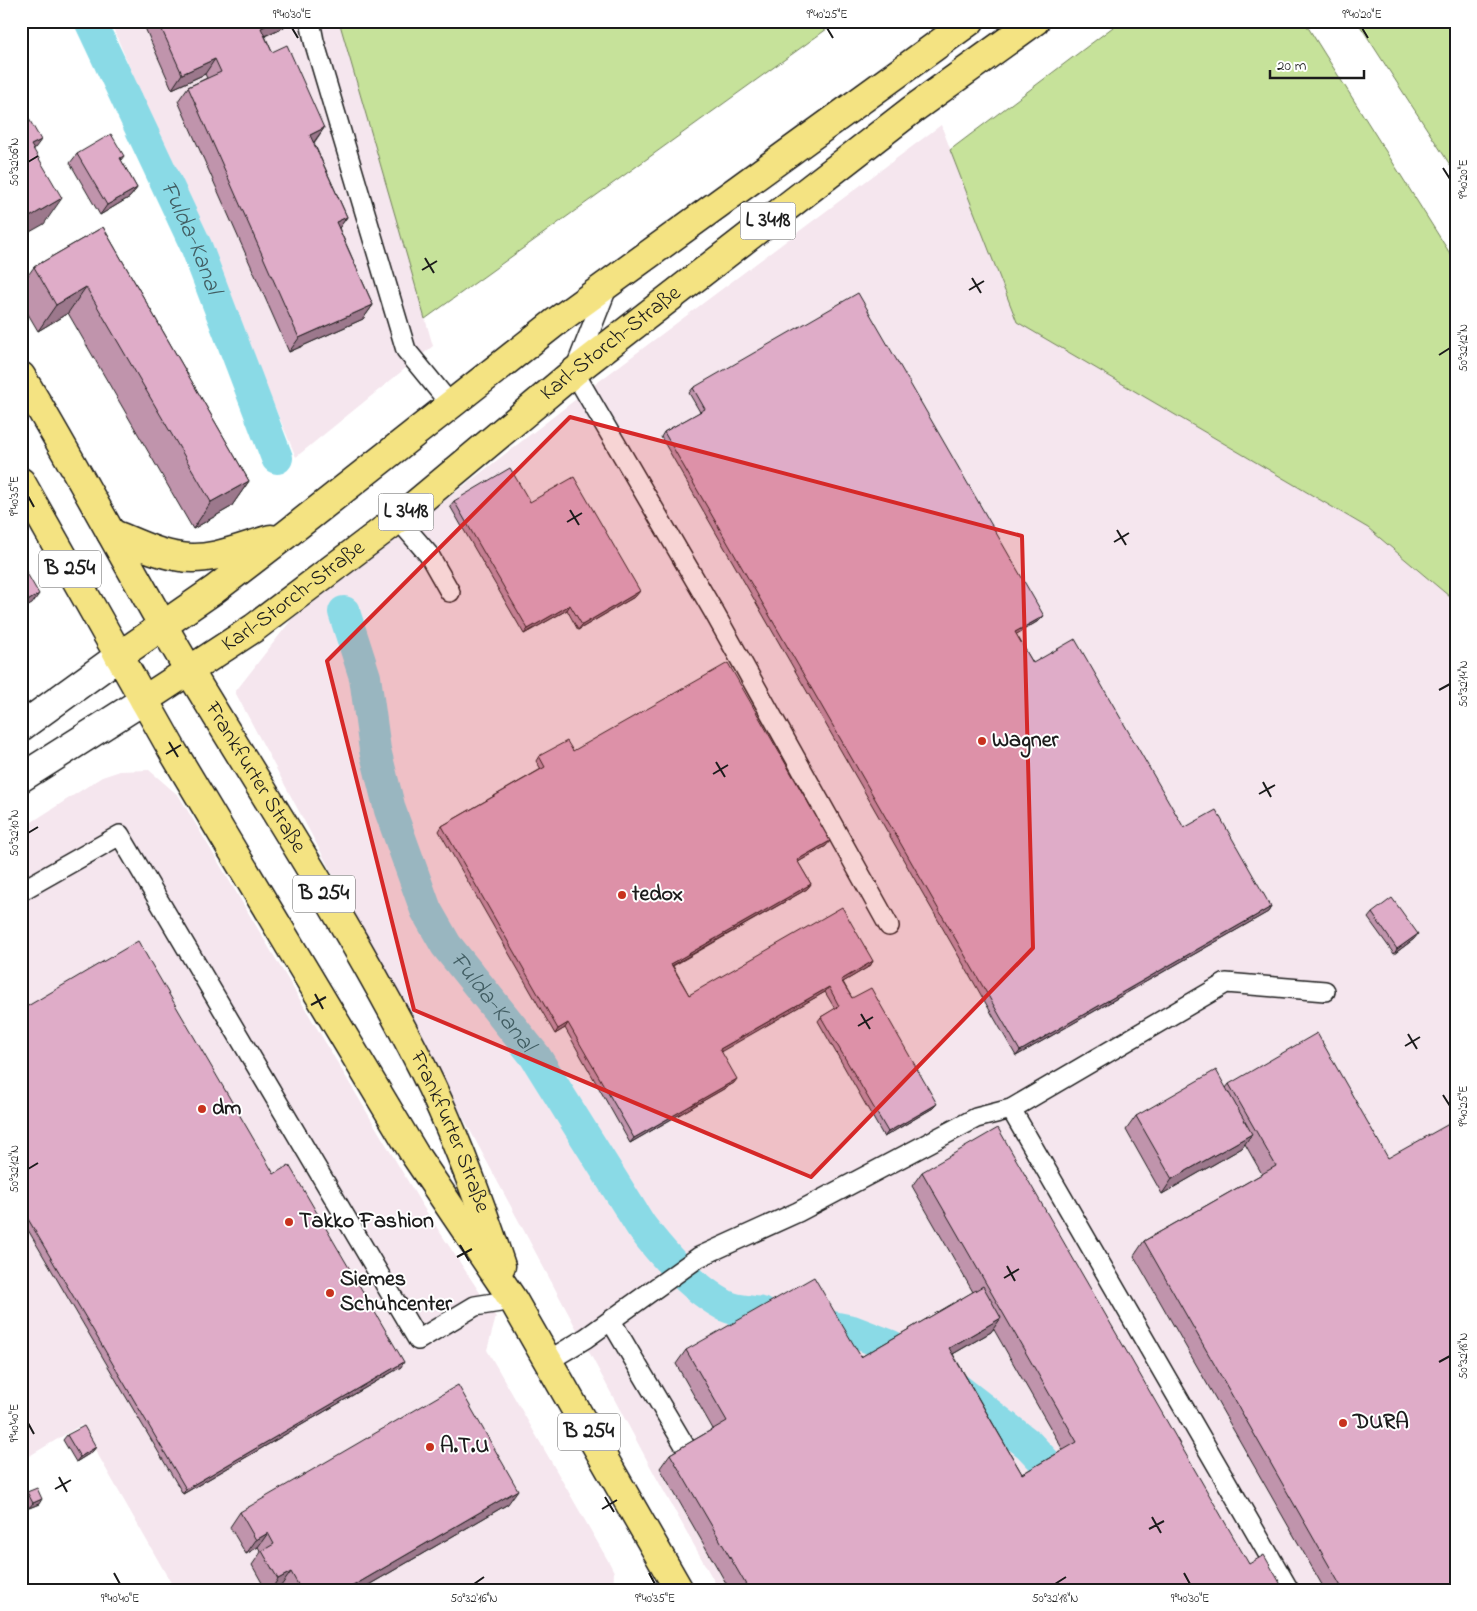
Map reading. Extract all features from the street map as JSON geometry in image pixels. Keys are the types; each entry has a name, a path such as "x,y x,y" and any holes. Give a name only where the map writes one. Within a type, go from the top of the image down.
{"main road":[{"name":"L 3418","path":"162,626 287,534 609,282 970,21"},
{"name":"Karl-Storch-Straße","path":"144,700 254,628 398,519 574,372 913,109 1035,21"},
{"name":"Frankfurter Straße","path":"21,376 162,626 384,994 423,1070 482,1210 513,1300"},
{"name":"Frankfurter Straße","path":"21,482 144,700 415,1155 513,1300 679,1590"},
{"path":"111,533 147,548 183,558 218,555 287,534"},
{"path":"21,727 162,626"},
{"path":"21,778 144,700"}],"lane":[{"path":"310,21 314,41 406,350 451,405"},
{"path":"609,282 574,372 715,614 889,926"},
{"path":"398,519 430,555 450,592"},
{"path":"21,891 120,835 418,1340 475,1306 513,1300"},
{"path":"548,1361 610,1321 699,1257 798,1212 976,1118 1011,1109 1226,983 1325,991"},
{"path":"1011,1109 1289,1590"},
{"path":"610,1321 685,1446"}],"highlighted area":[{"path":"570,417 1022,536 1033,948 811,1177 414,1010 327,661"}],"shaded area":[{"path":"110,21 339,21 433,346 296,457"},
{"path":"941,125 1017,322 1368,528 1456,602 1456,1590 719,1590 656,1477 235,692 292,619 602,379"},
{"path":"149,770 179,796 422,1205 496,1317 487,1350 610,1564 614,1572 613,1590 175,1590 81,1425 21,1461 21,829 102,777 120,771"}],"green space":[{"path":"339,21 838,21 425,319"},
{"path":"1121,21 1304,21 1456,263 1456,602 1368,528 1017,322 950,150"},
{"path":"1357,21 1456,21 1456,174"}],"building":[{"path":"158,21 275,21 261,28 272,52 287,45 324,128 310,135 347,217 336,222 373,305 299,338 188,87 221,72 215,59 182,74"},
{"path":"25,112 41,140 31,145 62,198 21,222 21,114"},
{"path":"111,134 124,156 120,158 137,188 107,205 77,154"},
{"path":"103,227 249,481 211,502 86,287 56,305 34,267"},
{"name":"Wagner","path":"858,293 1044,616 1015,632 1033,663 1075,639 1184,828 1216,810 1271,907 1020,1051 664,432 705,409 693,388"},
{"path":"510,468 530,502 574,477 640,591 582,625 570,605 528,629 454,501"},
{"path":"21,563 39,594 21,605"},
{"name":"tedox","path":"728,663 830,841 797,860 811,884 671,964 689,995 842,907 873,961 841,980 852,998 871,988 937,1104 888,1132 821,1017 839,1006 829,987 720,1049 737,1079 634,1138 568,1023 558,1029 442,826 545,767 539,756 567,741 573,751"},
{"path":"1392,898 1418,934 1397,949 1372,913"},
{"path":"138,941 274,1174 289,1165 404,1362 186,1489 21,1207 21,1010"},
{"name":"DURA","path":"1317,1033 1388,1158 1456,1120 1456,1590 1343,1590 1144,1241 1276,1166 1229,1084"},
{"path":"1216,1070 1252,1134 1172,1179 1136,1116"},
{"path":"998,1128 1249,1564 1264,1555 1284,1590 749,1590 670,1454 727,1421 686,1350 814,1277 861,1357 983,1286 1001,1318 949,1348 1022,1474 1077,1442 922,1172"},
{"path":"458,1385 518,1490 346,1590 301,1590 291,1572 278,1579 262,1551 274,1544 268,1533 256,1540 240,1512"},
{"path":"84,1426 96,1447 80,1457 67,1435"},
{"path":"37,1488 42,1499 33,1503 27,1492"}],"waterway":[{"name":"Fulda-Kanal","path":"90,21 196,246 277,458"},
{"name":"Fulda-Kanal","path":"344,612 365,677 375,750 390,810 426,910 446,945 535,1056 641,1226 659,1248 678,1270 712,1298 732,1308 762,1313"},
{"name":"Fulda-Kanal","path":"827,1326 852,1331 891,1346"},
{"name":"Fulda-Kanal","path":"956,1388 1028,1444 1045,1462"}],"place":[{"name":"Wagner","path":"982,741"},
{"name":"tedox","path":"622,895"},
{"name":"dm","path":"202,1109"},
{"name":"Takko Fashion","path":"289,1222"},
{"name":"Siemes Schuhcenter","path":"330,1293"},
{"name":"DURA","path":"1343,1423"},
{"name":"A.T.U","path":"430,1447"}]}
